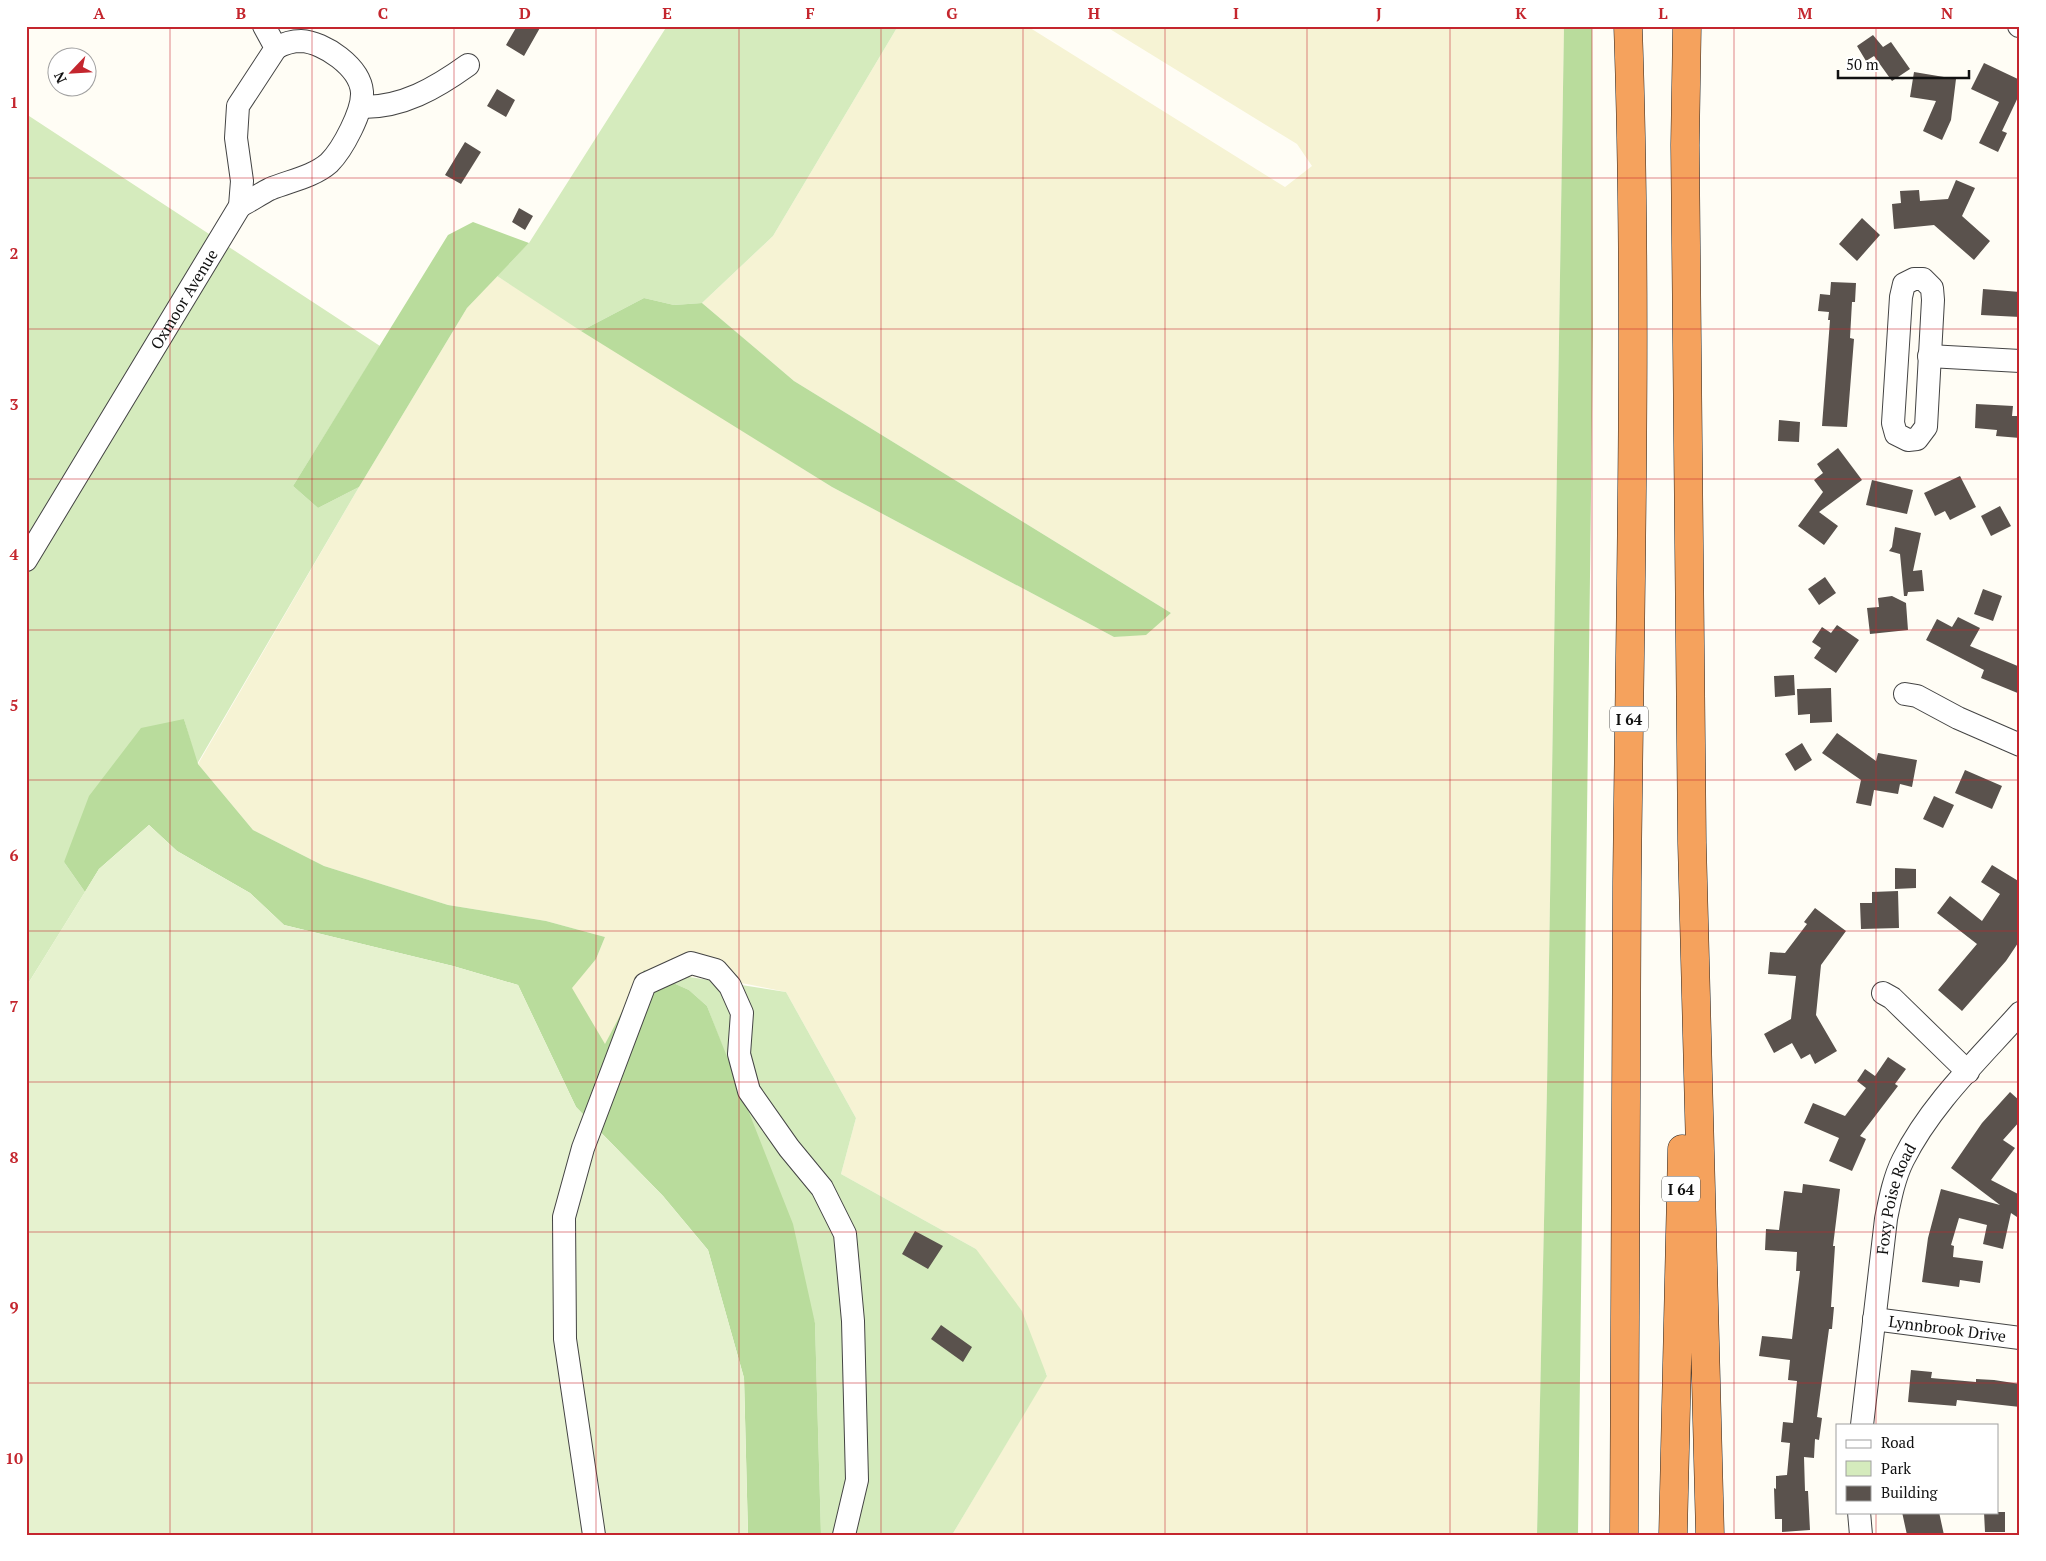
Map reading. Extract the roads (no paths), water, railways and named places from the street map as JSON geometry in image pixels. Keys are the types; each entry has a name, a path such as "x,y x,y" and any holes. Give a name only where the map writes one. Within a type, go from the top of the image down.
{"highway":[{"name":"I 64","path":"1624,1535 1627,884 1632,561 1632,143 1628,26"},
{"name":"I 64","path":"1674,1535 1675,1388 1692,843 1685,155 1687,26"},
{"path":"1692,843 1710,1535"},
{"path":"1613,1535 1624,1412"}],"street":[{"path":"240,206 268,190 318,171 330,162 342,147 360,107 362,91 356,76 344,62 324,48 302,41 284,44 276,48 264,26"},
{"name":"Oxmoor Avenue","path":"26,560 240,206 242,181 236,138 238,106 276,48"},
{"path":"360,107 382,108 414,97 441,85 468,65"},
{"path":"1914,279 1923,279 1932,288 1930,356 1926,427 1917,439 1908,440 1896,434 1893,422 1901,297 1904,284 1914,279"},
{"path":"1930,356 2020,361"},
{"path":"1905,694 1917,696 1958,718 2020,745"},
{"path":"594,1535 565,1339 564,1217 583,1148 645,984 691,963 716,970 730,986 742,1013 739,1054 750,1091 789,1148 822,1188 845,1234 853,1321 856,1480 844,1535"},
{"path":"1883,993 1892,998 1968,1072"},
{"name":"Foxy Poise Road","path":"1862,1424 1886,1219 1893,1186 1903,1161 1925,1122 2020,1013"},
{"name":"Lynnbrook Drive","path":"1874,1319 2020,1338"},
{"path":"1859,1514 1862,1535"}]}
